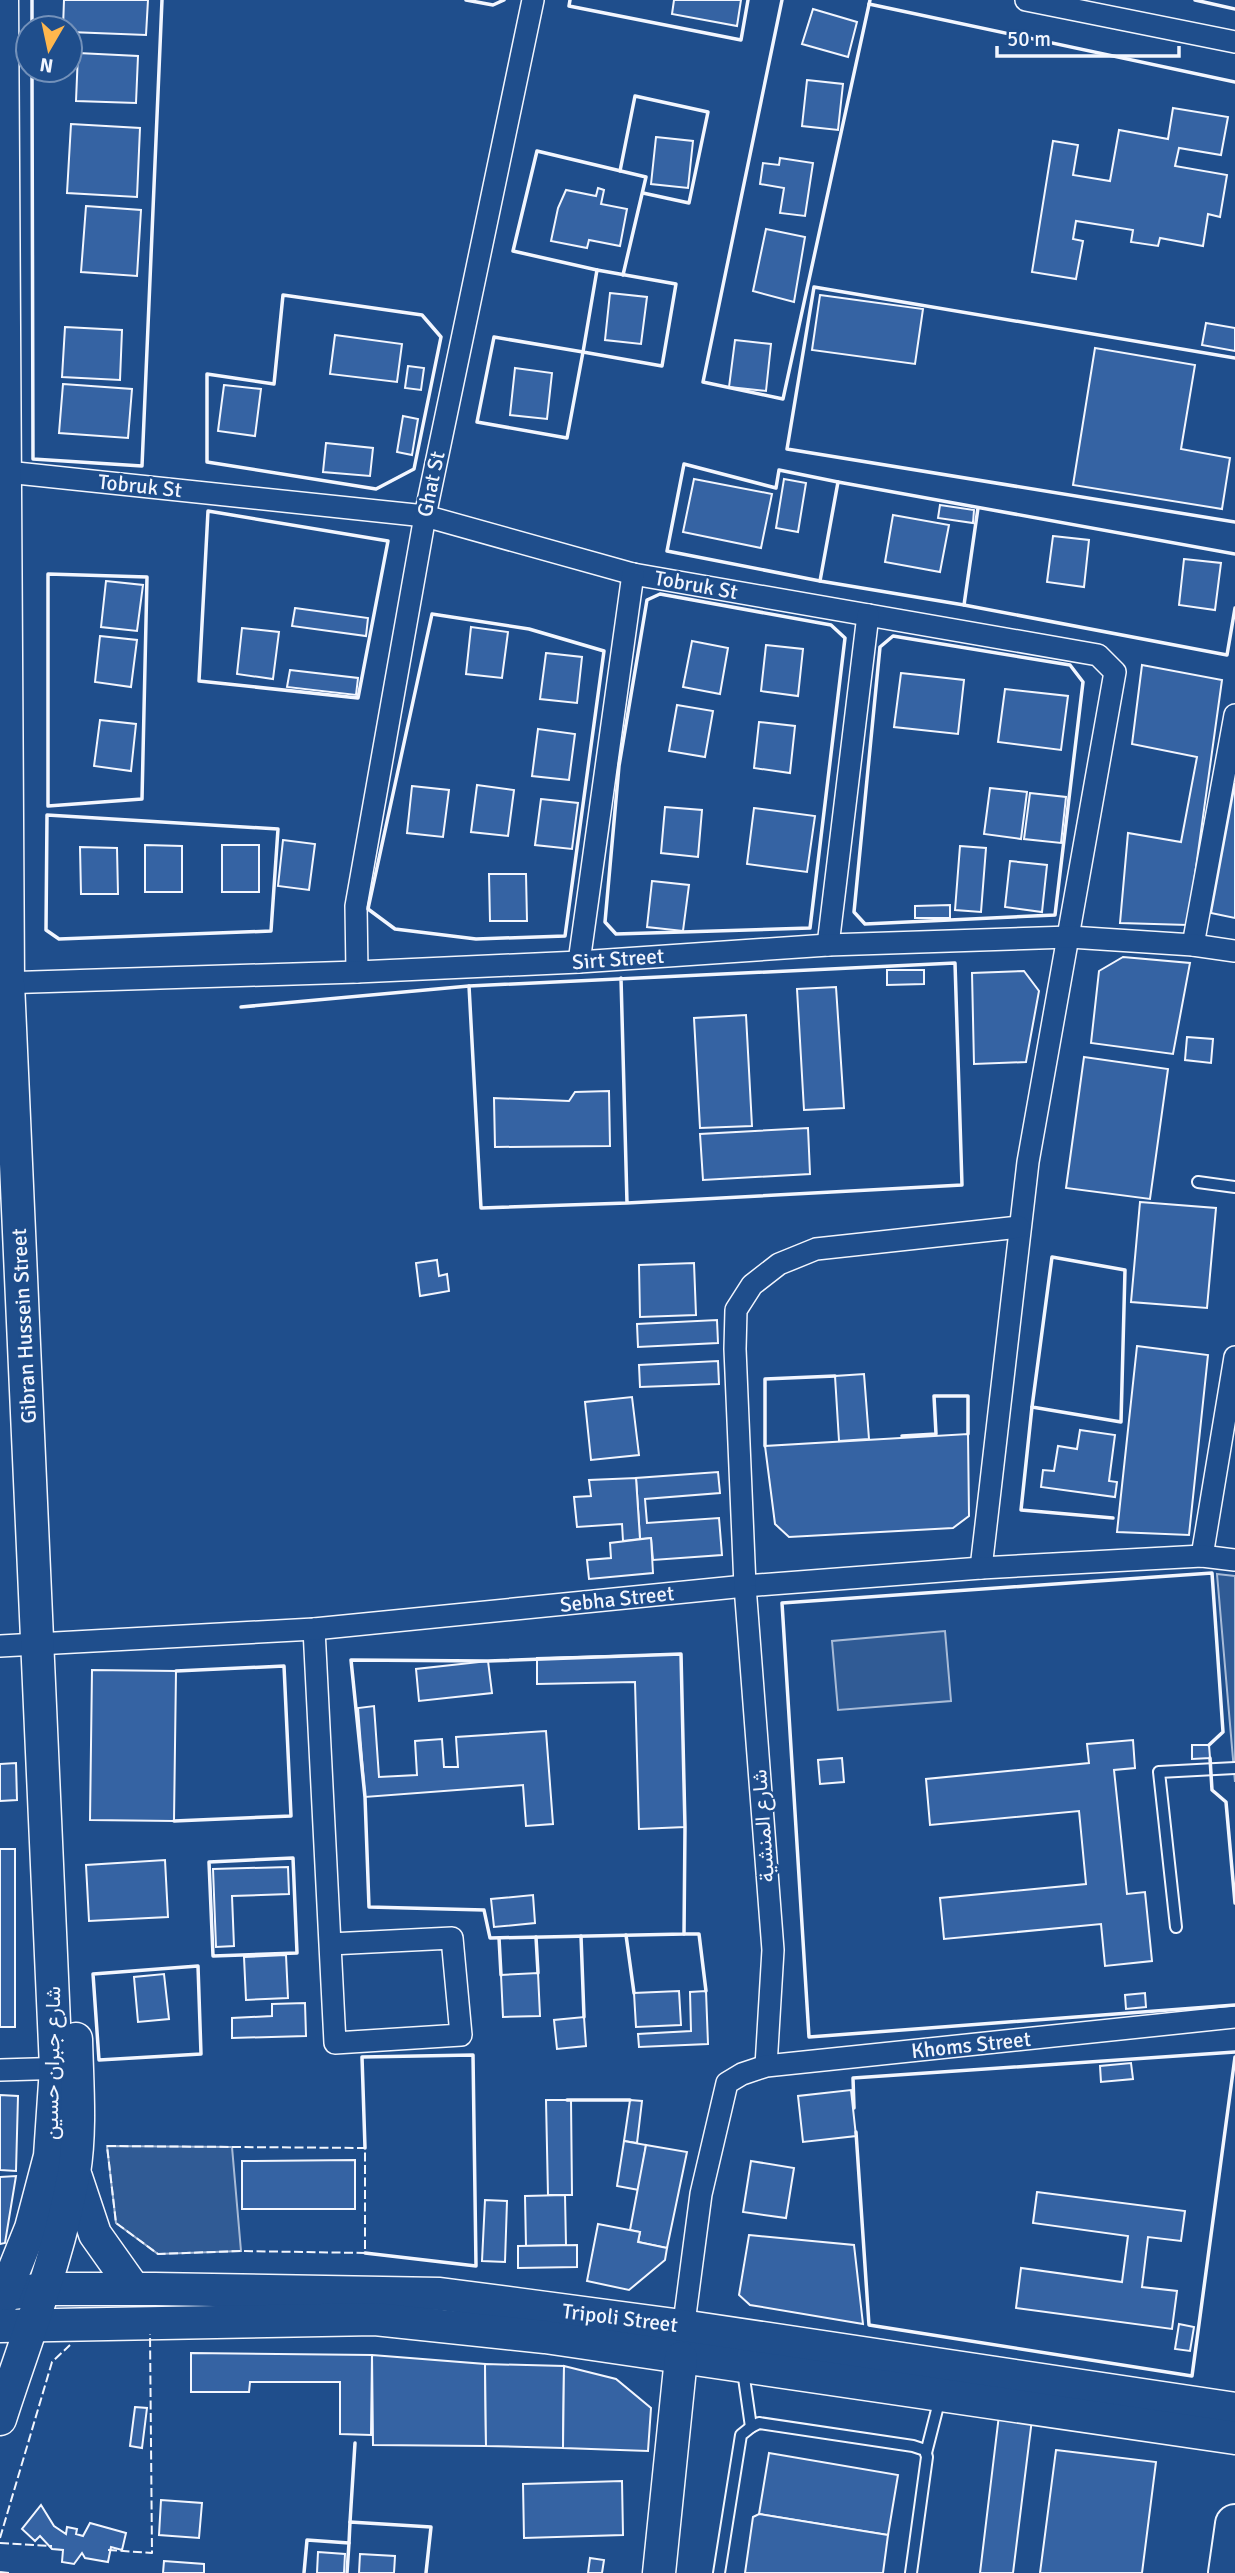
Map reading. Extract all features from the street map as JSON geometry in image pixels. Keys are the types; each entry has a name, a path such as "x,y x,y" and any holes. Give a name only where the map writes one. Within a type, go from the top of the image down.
{"highway":[{"path":"1228,2573 1235,2524"}],"main road":[{"name":"Gibran Hussein Street","path":"2,0 6,472 4,983 51,1896 75,2021 66,2068"},
{"path":"0,2419 15,2373 15,2325 43,2289 75,2170 79,2113 66,2068"},
{"name":"شارع جبران حسين","path":"5,2281 50,2157 66,2068"},
{"path":"75,2170 94,2234 134,2289"},
{"name":"Tripoli Street","path":"5,2281 43,2289 440,2294 682,2326 1235,2409"},
{"name":"Tripoli Street","path":"15,2325 375,2319 545,2337 1235,2438"},
{"path":"15,2373 34,2353 56,2336 81,2324"},
{"path":"659,2573 681,2357"}],"street":[{"name":"Ghat St","path":"357,972 356,906 425,516 533,0"},
{"path":"1026,0 1235,43"},
{"name":"Tobruk St","path":"6,472 425,516 633,574 1098,655 1115,672 1070,937"},
{"path":"579,962 633,574"},
{"path":"828,944 868,615"},
{"path":"1193,944 1235,715"},
{"path":"981,1568 1019,1227 1070,937"},
{"name":"Sirt Street","path":"4,983 357,972 579,962 828,944 1070,937 1193,944 1235,951"},
{"name":"شارع المنشية","path":"766,2066 773,1950 745,1586 735,1349 736,1310 752,1285 779,1264 816,1249 1019,1227"},
{"path":"1202,1556 1235,1357"},
{"name":"Sebha Street","path":"0,1646 314,1629 745,1586 981,1568 1202,1556 1235,1560"},
{"path":"314,1629 335,2043 461,2035 452,1938 330,1944"},
{"name":"Khoms Street","path":"682,2326 701,2194 722,2099 727,2083 742,2074 766,2066 1235,2017"},
{"path":"0,2070 66,2068"},
{"path":"681,2357 682,2326"}],"lane":[{"path":"1198,1182 1235,1186"},
{"path":"1176,1927 1159,1772 1235,1768"},
{"path":"742,2365 751,2427"},
{"path":"911,2573 926,2452 941,2395"},
{"path":"719,2573 741,2435 751,2427 759,2423 823,2432 914,2446 926,2452"}],"shaded area":[{"path":"1217,1574 1235,1576 1235,1782"},
{"path":"945,1631 951,1701 838,1710 832,1641"},
{"path":"107,2146 232,2147 241,2251 158,2254 116,2223"}],"building":[{"path":"64,0 148,0 146,35 84,33 84,14 64,14"},
{"path":"674,0 741,0 737,26 672,14"},
{"path":"813,9 857,22 848,57 802,44"},
{"path":"84,53 138,56 136,103 76,101 77,84 84,84"},
{"path":"807,80 843,84 838,130 802,126"},
{"path":"1173,108 1228,117 1221,155 1179,148 1175,166 1227,175 1220,217 1208,214 1203,246 1160,238 1158,246 1131,242 1133,230 1076,221 1073,239 1083,241 1076,279 1032,272 1053,141 1078,145 1073,175 1110,181 1119,130 1168,139"},
{"path":"71,124 140,128 137,197 67,193"},
{"path":"656,137 693,141 688,188 651,184"},
{"path":"780,158 813,163 805,216 780,213 784,188 760,184 763,163 779,165"},
{"path":"598,188 604,190 601,204 627,209 620,246 589,240 587,248 551,241 558,208 566,190 596,196"},
{"path":"86,206 141,210 137,276 81,272"},
{"path":"766,229 805,237 794,302 753,291"},
{"path":"610,293 647,297 641,344 605,340"},
{"path":"820,295 923,309 915,364 812,350"},
{"path":"1206,323 1235,328 1235,351 1202,345"},
{"path":"65,327 122,330 120,380 62,377"},
{"path":"335,335 402,344 397,382 330,374"},
{"path":"735,340 771,344 766,391 729,387"},
{"path":"1095,348 1195,365 1181,449 1230,458 1222,509 1073,485"},
{"path":"408,366 424,368 421,390 405,388"},
{"path":"515,368 552,373 547,419 510,415"},
{"path":"63,384 132,389 128,438 59,433"},
{"path":"224,385 261,389 255,436 218,431"},
{"path":"403,416 418,419 412,455 397,452"},
{"path":"326,443 373,448 370,476 323,472"},
{"path":"694,479 772,494 761,548 683,532"},
{"path":"784,479 806,483 798,532 776,528"},
{"path":"940,505 974,510 973,523 938,518"},
{"path":"893,515 949,525 940,572 885,562"},
{"path":"1053,536 1089,540 1084,587 1047,582"},
{"path":"1184,559 1221,563 1215,610 1179,605"},
{"path":"106,581 143,585 137,631 101,627"},
{"path":"295,608 368,618 366,636 292,626"},
{"path":"471,627 508,632 502,678 466,674"},
{"path":"242,628 279,632 273,679 237,674"},
{"path":"100,636 137,640 131,687 95,682"},
{"path":"692,641 728,648 720,694 683,687"},
{"path":"766,645 803,649 798,696 761,691"},
{"path":"546,653 582,657 577,703 540,699"},
{"path":"1142,665 1222,680 1188,925 1120,923 1128,833 1181,842 1197,757 1132,744"},
{"path":"290,670 358,678 356,695 287,687"},
{"path":"901,673 964,680 958,734 894,727"},
{"path":"1005,689 1068,696 1061,750 998,742"},
{"path":"677,705 713,711 705,757 669,751"},
{"path":"100,720 136,724 131,771 94,766"},
{"path":"759,722 795,726 790,773 754,768"},
{"path":"538,729 575,734 569,780 532,776"},
{"path":"1235,783 1235,918 1211,913"},
{"path":"477,785 514,790 508,836 471,832"},
{"path":"412,786 449,790 443,837 407,833"},
{"path":"990,788 1027,792 1021,839 984,834"},
{"path":"1030,793 1066,797 1061,843 1024,839"},
{"path":"541,799 578,803 572,849 535,845"},
{"path":"665,807 702,810 698,857 661,853"},
{"path":"754,808 815,816 807,872 747,864"},
{"path":"283,840 315,844 309,890 278,886"},
{"path":"145,845 182,846 182,892 145,892"},
{"path":"222,845 259,845 259,892 222,892"},
{"path":"960,846 986,848 981,912 955,910"},
{"path":"80,847 117,848 118,894 81,894"},
{"path":"1010,861 1047,865 1042,912 1005,907"},
{"path":"489,874 526,874 527,921 490,921"},
{"path":"652,881 689,885 683,931 647,927"},
{"path":"950,905 950,918 915,918 915,906"},
{"path":"1123,957 1190,963 1173,1054 1091,1043 1099,971"},
{"path":"887,970 924,970 924,984 887,985"},
{"path":"1024,971 1039,991 1026,1062 974,1064 972,973"},
{"path":"836,987 844,1108 804,1110 797,989"},
{"path":"746,1015 752,1126 700,1128 694,1018"},
{"path":"1187,1037 1213,1039 1211,1063 1185,1060"},
{"path":"1084,1057 1168,1069 1150,1199 1066,1188"},
{"path":"609,1091 610,1146 495,1147 494,1098 569,1101 575,1092"},
{"path":"808,1128 810,1174 703,1180 700,1134"},
{"path":"1140,1202 1216,1208 1207,1308 1131,1302"},
{"path":"437,1260 439,1276 447,1274 449,1291 420,1296 416,1263"},
{"path":"694,1263 696,1315 640,1317 639,1265"},
{"path":"717,1320 718,1343 638,1347 637,1324"},
{"path":"1137,1346 1208,1355 1189,1535 1117,1532"},
{"path":"718,1361 719,1384 640,1387 639,1365"},
{"path":"864,1374 869,1439 839,1441 835,1376"},
{"path":"632,1397 639,1455 591,1460 585,1402"},
{"path":"1080,1430 1115,1435 1109,1481 1117,1482 1115,1497 1041,1487 1043,1470 1054,1471 1058,1446 1077,1449"},
{"path":"968,1434 969,1516 953,1528 789,1537 775,1524 765,1446"},
{"path":"718,1472 720,1493 645,1499 647,1523 719,1518 722,1555 653,1560 651,1538 640,1539 636,1478"},
{"path":"636,1478 640,1539 623,1541 622,1524 577,1527 574,1497 591,1496 589,1480"},
{"path":"651,1538 653,1573 589,1579 587,1560 611,1558 610,1543"},
{"path":"681,1654 685,1827 639,1829 635,1682 537,1684 537,1658"},
{"path":"488,1661 492,1693 419,1701 416,1669"},
{"path":"92,1670 176,1671 174,1821 90,1820"},
{"path":"374,1706 379,1777 417,1775 415,1741 442,1739 444,1767 458,1767 456,1737 546,1731 553,1824 526,1826 523,1785 365,1797 358,1708"},
{"path":"1133,1740 1135,1768 1114,1770 1127,1894 1145,1892 1152,1961 1105,1966 1101,1924 944,1939 940,1898 1086,1884 1079,1811 930,1825 926,1779 1089,1763 1087,1744"},
{"path":"1192,1745 1209,1745 1210,1758 1192,1759"},
{"path":"842,1758 844,1782 820,1784 818,1760"},
{"path":"16,1763 17,1800 0,1801 0,1764"},
{"path":"0,1849 15,1849 15,2027 0,2027"},
{"path":"165,1860 168,1917 89,1921 86,1865"},
{"path":"288,1867 289,1894 232,1896 234,1946 216,1947 213,1869"},
{"path":"533,1895 535,1923 494,1927 491,1899"},
{"path":"286,1955 288,1998 246,2000 244,1957"},
{"path":"538,1973 540,2016 503,2017 501,1975"},
{"path":"164,1974 169,2019 138,2022 134,1977"},
{"path":"679,1991 681,2025 636,2027 634,1993"},
{"path":"706,1991 708,2044 639,2047 638,2034 691,2031 690,1992"},
{"path":"1145,1993 1146,2007 1126,2009 1125,1995"},
{"path":"305,2003 306,2036 232,2038 232,2018 272,2016 272,2004"},
{"path":"584,2017 586,2046 557,2049 554,2020"},
{"path":"1131,2063 1133,2079 1101,2082 1100,2066"},
{"path":"851,2090 856,2136 803,2142 798,2096"},
{"path":"0,2095 18,2096 16,2171 0,2170"},
{"path":"546,2100 571,2100 572,2195 548,2195"},
{"path":"630,2100 642,2101 637,2143 624,2141"},
{"path":"624,2141 646,2145 639,2190 617,2186"},
{"path":"646,2145 687,2152 667,2248 638,2242 640,2232 630,2230"},
{"path":"355,2160 355,2209 242,2209 242,2161"},
{"path":"751,2161 794,2168 786,2218 743,2212"},
{"path":"16,2176 5,2243 0,2244 0,2177"},
{"path":"1037,2192 1185,2211 1181,2241 1148,2237 1142,2287 1177,2291 1172,2329 1016,2308 1021,2268 1122,2282 1128,2236 1033,2223"},
{"path":"565,2195 566,2245 526,2246 525,2196"},
{"path":"485,2200 507,2201 505,2262 482,2261"},
{"path":"598,2224 640,2232 638,2242 667,2248 665,2260 629,2290 587,2281"},
{"path":"749,2235 854,2245 863,2324 750,2305 739,2295"},
{"path":"577,2245 577,2267 518,2268 518,2246"},
{"path":"1179,2324 1194,2327 1190,2351 1175,2349"},
{"path":"191,2353 372,2355 371,2435 340,2434 340,2382 250,2382 249,2392 191,2392"},
{"path":"372,2355 485,2364 486,2446 373,2445"},
{"path":"485,2364 564,2366 563,2448 486,2446"},
{"path":"564,2366 616,2379 651,2408 648,2451 563,2448"},
{"path":"135,2407 147,2408 142,2448 130,2446"},
{"path":"999,2415 1032,2419 1013,2573 980,2573"},
{"path":"1056,2450 1156,2462 1142,2573 1040,2573"},
{"path":"769,2453 898,2475 888,2535 759,2514"},
{"path":"622,2481 623,2535 524,2538 523,2484"},
{"path":"161,2500 202,2503 199,2538 159,2535"},
{"path":"41,2505 54,2526 66,2534 67,2527 77,2529 76,2534 83,2536 90,2523 126,2533 122,2550 111,2547 108,2562 85,2558 82,2553 74,2564 62,2562 63,2550 52,2549 40,2536 35,2541 22,2529"},
{"path":"759,2514 888,2535 883,2573 745,2573 753,2517"},
{"path":"318,2552 345,2554 344,2573 317,2573"},
{"path":"360,2554 395,2556 394,2573 359,2573"},
{"path":"590,2558 604,2560 602,2573 588,2573"},
{"path":"164,2561 204,2564 204,2573 163,2573"}],"fence":[{"path":"107,2146 365,2148 365,2253 241,2251 158,2254 116,2223 107,2146"},
{"path":"108,2550 152,2553 150,2334"},
{"path":"0,2538 52,2362 70,2345"},
{"path":"0,2543 52,2546"},
{"path":"0,2572 10,2573"}],"wall":[{"path":"32,0 32,14"},
{"path":"32,84 33,459 142,466 162,0"},
{"path":"466,0 493,5 504,0"},
{"path":"570,0 569,6 741,40 748,0"},
{"path":"782,0 703,382 783,399 870,0"},
{"path":"1195,0 1235,9"},
{"path":"869,4 1235,82"},
{"path":"620,171 635,96 708,112 689,203 643,193"},
{"path":"597,270 513,251 537,151 646,177 623,275"},
{"path":"597,270 676,284 662,366 583,352 597,270"},
{"path":"1235,358 814,287 787,449 1235,522"},
{"path":"283,295 422,315 441,337 414,469 376,489 207,462 207,374 274,384 283,295"},
{"path":"494,337 583,352 567,438 477,422 494,337"},
{"path":"820,581 667,551 684,464 776,488 779,470 838,482"},
{"path":"978,508 964,605 820,581 838,482 1235,554"},
{"path":"208,511 388,541 358,698 199,681 208,511"},
{"path":"48,574 147,577 142,799 48,806 48,574"},
{"path":"660,594 831,625 845,638 810,928 616,934 605,922 619,766 647,600 660,594"},
{"path":"964,605 1227,655 1235,608"},
{"path":"432,614 529,629 604,651 565,936 476,939 395,929 368,909 432,614"},
{"path":"893,636 1070,665 1083,682 1055,915 865,924 854,912 880,647 893,636"},
{"path":"47,815 278,829 271,931 59,939 46,930 47,815"},
{"path":"621,978 627,1203 962,1185 955,963 469,986 481,1208 627,1203"},
{"path":"241,1007 469,986"},
{"path":"1052,1257 1125,1270 1121,1422 1032,1407 1052,1257"},
{"path":"765,1446 765,1379 835,1376"},
{"path":"902,1436 936,1434 934,1396 968,1396 968,1434"},
{"path":"1032,1407 1021,1510 1113,1518"},
{"path":"1209,1745 1223,1732 1212,1573 782,1603 809,2037 1235,2005"},
{"path":"681,1654 685,1827 684,1934 490,1938 484,1910 369,1907 365,1797 351,1660 488,1661 681,1654"},
{"path":"174,1821 291,1816 284,1666 176,1671"},
{"path":"1210,1758 1212,1790 1226,1802 1235,1903"},
{"path":"293,1858 297,1953 213,1956 209,1862 293,1858"},
{"path":"684,1934 699,1934 706,1991"},
{"path":"626,1935 634,1993"},
{"path":"581,1936 584,2017"},
{"path":"536,1937 538,1973"},
{"path":"499,1938 501,1975"},
{"path":"198,1966 201,2054 99,2060 93,1974 198,1966"},
{"path":"854,2108 853,2078 1235,2052"},
{"path":"365,2148 362,2057 473,2055 476,2266 365,2253"},
{"path":"856,2132 869,2325 1192,2376 1235,2057"},
{"path":"567,2100 630,2100"},
{"path":"350,2522 355,2443"},
{"path":"304,2573 307,2540 349,2543 350,2522 431,2527 426,2573"},
{"path":"347,2573 349,2543"}]}
